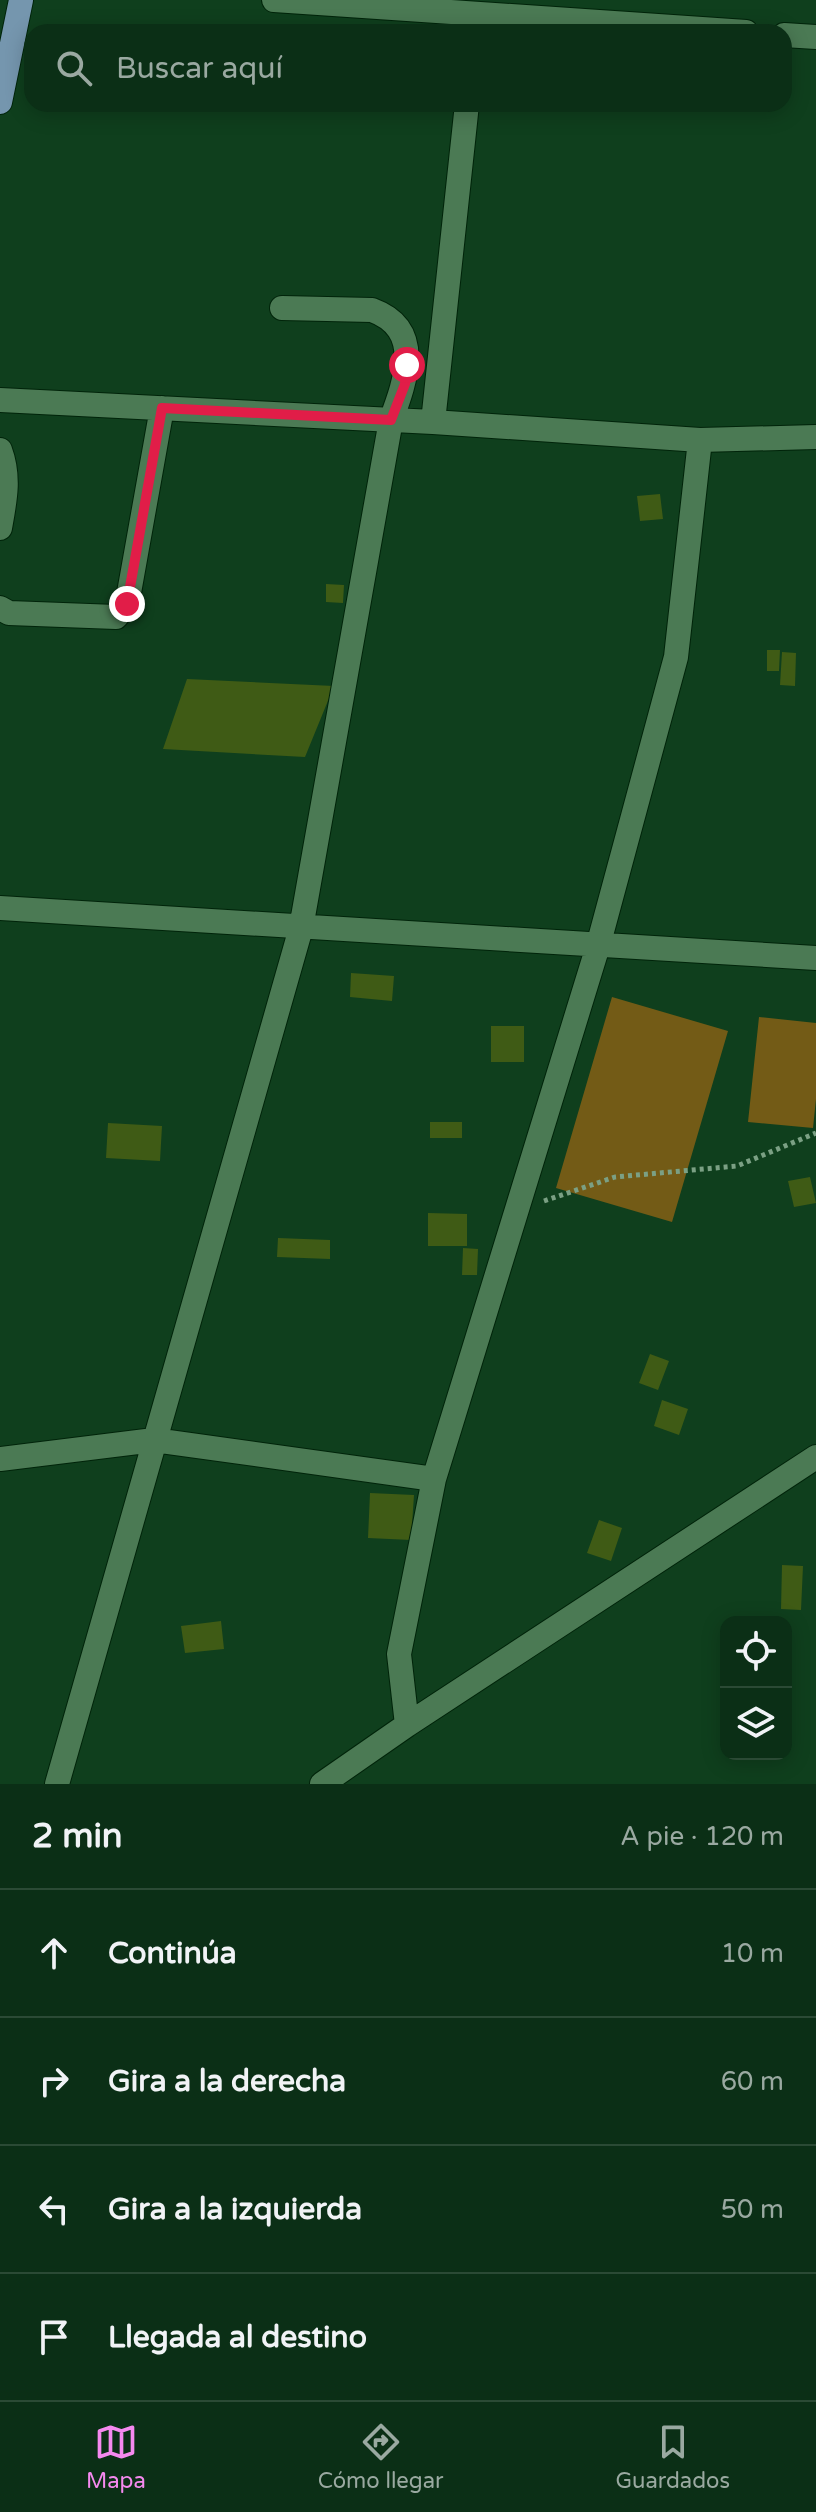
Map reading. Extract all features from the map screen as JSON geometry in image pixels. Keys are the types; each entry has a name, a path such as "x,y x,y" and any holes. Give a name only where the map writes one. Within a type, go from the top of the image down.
{"main road":[{"path":"0,102 21,0"}],"street":[{"path":"274,0 506,24"},
{"path":"792,36 816,37"},
{"path":"433,422 466,112"},
{"path":"57,1784 301,928 391,420 405,384 405,343 396,323 386,315 372,310 282,308"},
{"path":"0,400 433,422 700,440 816,437"},
{"path":"0,608 9,613 100,618 116,617 127,604 162,408"},
{"path":"407,1725 399,1654 434,1479 598,946 676,657 700,440"},
{"path":"0,450 5,464 7,491 0,528"},
{"path":"0,908 816,958"},
{"path":"0,1459 154,1440 434,1479"},
{"path":"322,1784 816,1457"}],"path":[{"path":"516,1210 615,1177 737,1166 816,1133"}],"shaded area":[{"path":"612,997 728,1031 672,1222 556,1188"},
{"path":"759,1017 816,1023 813,1128 748,1122"}],"building":[{"path":"660,494 663,519 640,521 637,496"},
{"path":"326,584 344,585 343,603 326,602"},
{"path":"767,650 780,650 779,671 767,671"},
{"path":"782,652 796,653 795,686 780,685"},
{"path":"187,679 334,686 305,757 163,749"},
{"path":"351,973 394,976 392,1001 350,997"},
{"path":"491,1026 524,1026 524,1062 491,1062"},
{"path":"430,1122 462,1122 462,1138 430,1138"},
{"path":"108,1123 162,1126 160,1161 106,1158"},
{"path":"810,1177 816,1203 794,1207 788,1181"},
{"path":"428,1213 467,1214 467,1246 428,1246"},
{"path":"278,1238 330,1240 330,1259 277,1257"},
{"path":"463,1248 478,1249 477,1275 462,1275"},
{"path":"650,1354 669,1361 658,1390 639,1383"},
{"path":"662,1400 688,1409 679,1435 654,1426"},
{"path":"370,1493 414,1495 411,1540 368,1538"},
{"path":"599,1520 622,1528 611,1561 587,1553"},
{"path":"782,1565 803,1566 801,1610 781,1609"},
{"path":"221,1621 224,1649 185,1653 181,1626"}],"route":[{"path":"127,604 162,408 391,420 405,384 407,365"}]}
